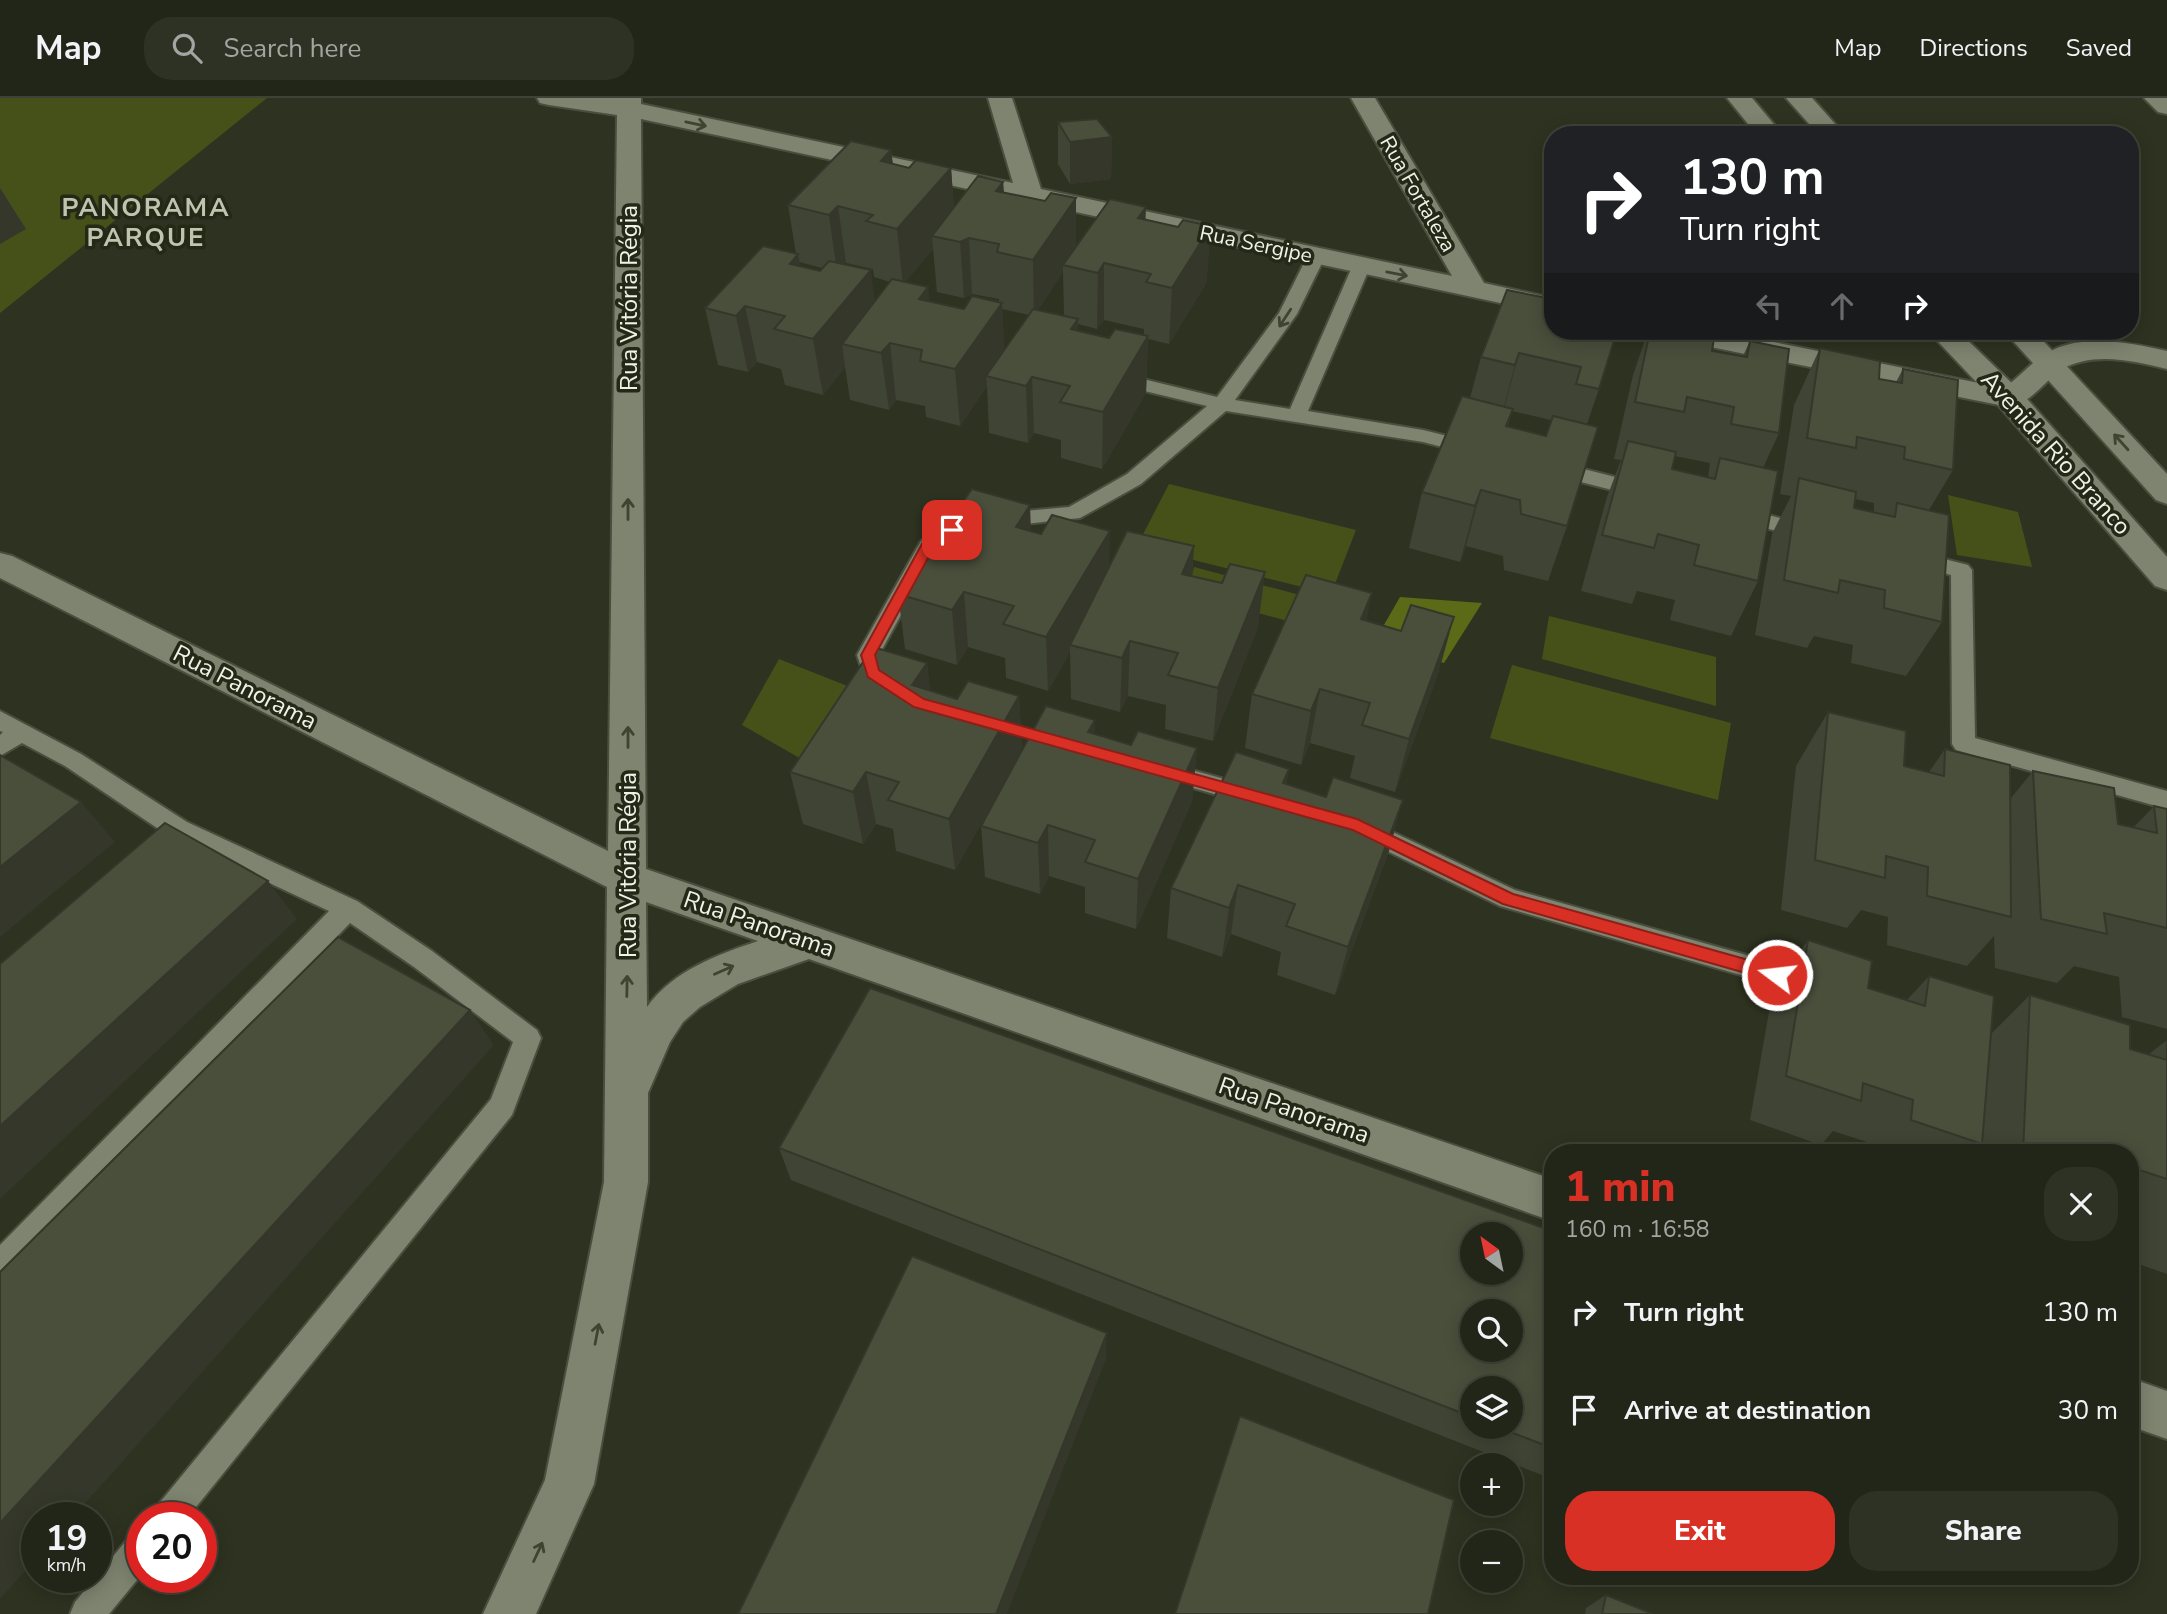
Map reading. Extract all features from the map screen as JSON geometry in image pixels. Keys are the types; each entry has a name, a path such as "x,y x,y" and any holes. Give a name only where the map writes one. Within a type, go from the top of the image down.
{"street":[{"name":"Rua Sergipe","path":"549,98 629,104 1030,195 1544,304"},
{"path":"1000,98 1030,195"},
{"name":"Rua Fortaleza","path":"1363,98 1474,290"},
{"path":"1739,98 1763,126"},
{"path":"1798,98 1824,126"},
{"path":"2156,98 2167,107"},
{"name":"Rua Vitória Régia","path":"509,1614 569,1484 626,1182 629,104"},
{"path":"1721,340 2009,398 2030,384 2050,364 2083,350 2136,353 2167,359"},
{"name":"Avenida Rio Branco","path":"1951,340 2009,398 2167,578"},
{"path":"2027,340 2167,493"},
{"path":"2100,340 2136,353"},
{"name":"Rua Panorama","path":"0,564 628,879 1544,1197"},
{"path":"626,1097 655,1029 674,1004 700,981 737,965 810,942"},
{"path":"2139,1405 2167,1415"}],"lane":[{"path":"896,688 873,673 868,655 928,546 952,530 978,522 1073,513 1134,479 1222,404 1288,314 1316,257"},
{"path":"1297,414 1361,267"},
{"path":"1099,374 1222,404 1423,436 1490,453"},
{"path":"1531,463 1665,496"},
{"path":"1719,510 1827,537"},
{"path":"1894,554 1962,570 1964,744 2167,800"},
{"path":"7,733 74,760 178,829 348,908 423,959 528,1038 502,1106 180,1502"},
{"path":"1145,766 1277,803"},
{"path":"1344,821 1509,900 1833,990"},
{"path":"157,848 178,829"},
{"path":"0,1265 348,908"},
{"path":"87,1614 126,1568"}],"shaded area":[{"path":"0,98 267,98 0,313"},
{"path":"1169,484 1356,530 1331,594 1137,546"},
{"path":"1948,495 2018,512 2032,567 1957,555"},
{"path":"1194,567 1315,599 1300,624 1187,595"},
{"path":"1400,597 1482,603 1444,663 1373,644"},
{"path":"1549,616 1716,657 1716,706 1542,659"},
{"path":"779,659 850,687 803,760 742,725"},
{"path":"1512,665 1731,723 1718,800 1490,738"}],"building":[{"path":"1097,119 1112,137 1070,142 1058,122"},
{"path":"851,141 891,150 881,161 909,168 916,160 951,168 897,229 866,221 873,215 838,206 829,215 788,205"},
{"path":"978,176 1003,182 996,191 1045,201 1051,193 1076,198 1033,260 997,252 999,244 969,238 960,242 932,236"},
{"path":"1110,199 1146,207 1138,218 1178,227 1183,220 1211,226 1172,288 1146,282 1151,274 1104,263 1098,273 1063,265"},
{"path":"763,246 798,254 790,264 820,271 829,261 871,270 813,339 774,329 785,316 745,306 736,316 705,308"},
{"path":"892,279 928,287 919,299 964,309 972,296 1002,303 955,369 920,361 922,350 890,343 881,353 842,344"},
{"path":"1507,290 1544,297 1544,340 1614,340 1599,389 1576,384 1581,367 1519,353 1515,365 1481,357"},
{"path":"1033,309 1078,319 1071,329 1109,338 1115,329 1148,336 1103,412 1060,402 1070,386 1032,377 1026,386 986,376"},
{"path":"1648,340 1714,340 1712,351 1747,357 1750,341 1789,349 1779,433 1731,424 1734,407 1687,397 1684,412 1635,402"},
{"path":"1820,348 1880,361 1879,379 1902,383 1903,369 1958,380 1953,470 1904,459 1905,447 1857,437 1856,448 1807,438"},
{"path":"1462,396 1513,409 1506,426 1546,436 1553,416 1598,427 1567,526 1521,514 1520,500 1481,490 1475,506 1422,492"},
{"path":"1628,441 1676,452 1672,469 1715,479 1720,458 1778,471 1758,581 1694,565 1699,545 1658,534 1654,548 1602,535"},
{"path":"1799,478 1856,492 1854,508 1895,517 1897,503 1949,515 1942,622 1884,608 1885,590 1840,580 1838,593 1784,580"},
{"path":"972,489 1030,505 1016,527 1041,534 1052,515 1110,531 1046,637 1003,624 1014,606 964,592 952,610 898,594"},
{"path":"1127,531 1194,546 1182,574 1222,583 1230,564 1265,572 1218,688 1168,675 1178,653 1130,641 1122,658 1070,645"},
{"path":"1306,575 1372,593 1361,619 1401,631 1411,605 1454,617 1409,739 1362,725 1370,703 1320,689 1311,711 1252,694"},
{"path":"873,647 927,663 912,685 957,699 968,681 1019,696 949,819 888,800 899,782 866,772 853,792 790,772"},
{"path":"1046,706 1095,720 1088,732 1131,745 1138,731 1197,748 1138,879 1085,862 1095,840 1048,825 1038,843 981,826"},
{"path":"1828,712 1906,731 1904,766 1944,776 1945,749 2010,765 2011,917 1927,896 1928,867 1886,856 1885,878 1815,860"},
{"path":"1236,752 1289,769 1283,783 1326,797 1333,777 1403,800 1348,947 1286,926 1295,904 1238,885 1229,908 1171,888"},
{"path":"0,755 81,802 0,867"},
{"path":"2033,771 2114,788 2118,824 2157,833 2154,806 2167,809 2167,928 2104,913 2107,934 2041,919"},
{"path":"165,823 268,881 0,1126 0,964"},
{"path":"338,937 470,1010 0,1523 0,1272"},
{"path":"1808,940 1872,961 1868,988 1925,1006 1929,976 1994,996 1982,1144 1911,1120 1913,1100 1863,1083 1861,1101 1786,1076"},
{"path":"870,988 1544,1228 1544,1445 1523,1437 1523,1376 1460,1376 1460,1412 779,1148"},
{"path":"2030,995 2130,1025 2130,1049 2167,1060 2167,1179 2139,1170 2139,1144 2023,1144"},
{"path":"912,1256 1107,1333 996,1614 738,1614"},
{"path":"1240,1416 1454,1500 1428,1614 1175,1614"},
{"path":"1606,1595 1653,1614 1602,1614"}],"district":[{"name":"PANORAMA PARQUE","path":"146,222"}],"route":[{"path":"952,530 928,546 868,655 873,673 919,703 1357,825 1509,900 1777,975"}]}
